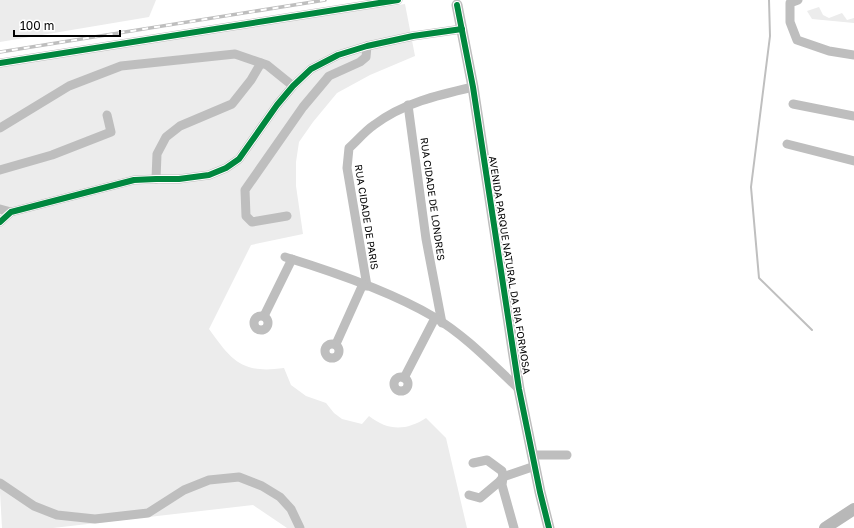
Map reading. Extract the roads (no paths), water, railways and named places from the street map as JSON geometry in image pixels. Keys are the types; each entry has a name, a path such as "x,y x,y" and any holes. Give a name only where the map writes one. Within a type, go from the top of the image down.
{"main road":[{"path":"825,528 854,509"}],"street":[{"path":"0,63 398,0"},
{"name":"AVENIDA PARQUE NATURAL DA RIA FORMOSA","path":"457,2 473,87 519,389 534,466 549,528"},
{"path":"794,2 790,22 797,40 829,52 854,55"},
{"path":"0,222 11,212 134,180 178,179 210,175 226,168 239,158 277,105 310,69 338,55 367,46 414,36 462,29"},
{"path":"287,216 252,222 246,216 245,190 308,102 329,76 360,62 366,57 367,46"},
{"path":"0,128 69,86 120,66 235,54 267,65 293,86"},
{"path":"156,179 157,154 166,137 180,126 232,104 251,80 260,63"},
{"name":"RUA CIDADE DE PARIS","path":"365,285 347,168 349,148 374,125 408,105 438,95 473,87"},
{"path":"793,104 854,116"},
{"name":"RUA CIDADE DE LONDRES","path":"408,105 426,240 437,297 438,320"},
{"path":"0,170 52,156 111,132 107,115"},
{"path":"787,144 854,161"},
{"path":"0,209 11,212"},
{"path":"264,316 288,258 326,269 421,310 438,320 471,344 519,389"},
{"path":"336,344 365,285"},
{"path":"421,310 429,309 437,297"},
{"path":"404,378 438,320"},
{"path":"532,455 567,455"},
{"path":"473,463 487,460 502,471 502,485 514,528"},
{"path":"470,495 480,498 503,477 534,466"},
{"path":"0,483 34,506 57,515 95,519 148,513 184,490 209,480 239,477 262,486 280,497 291,509 300,528"}],"waterway":[{"path":"769,0 770,36 751,187 759,278 812,330"}],"railway":[{"path":"0,52 325,0"}]}
